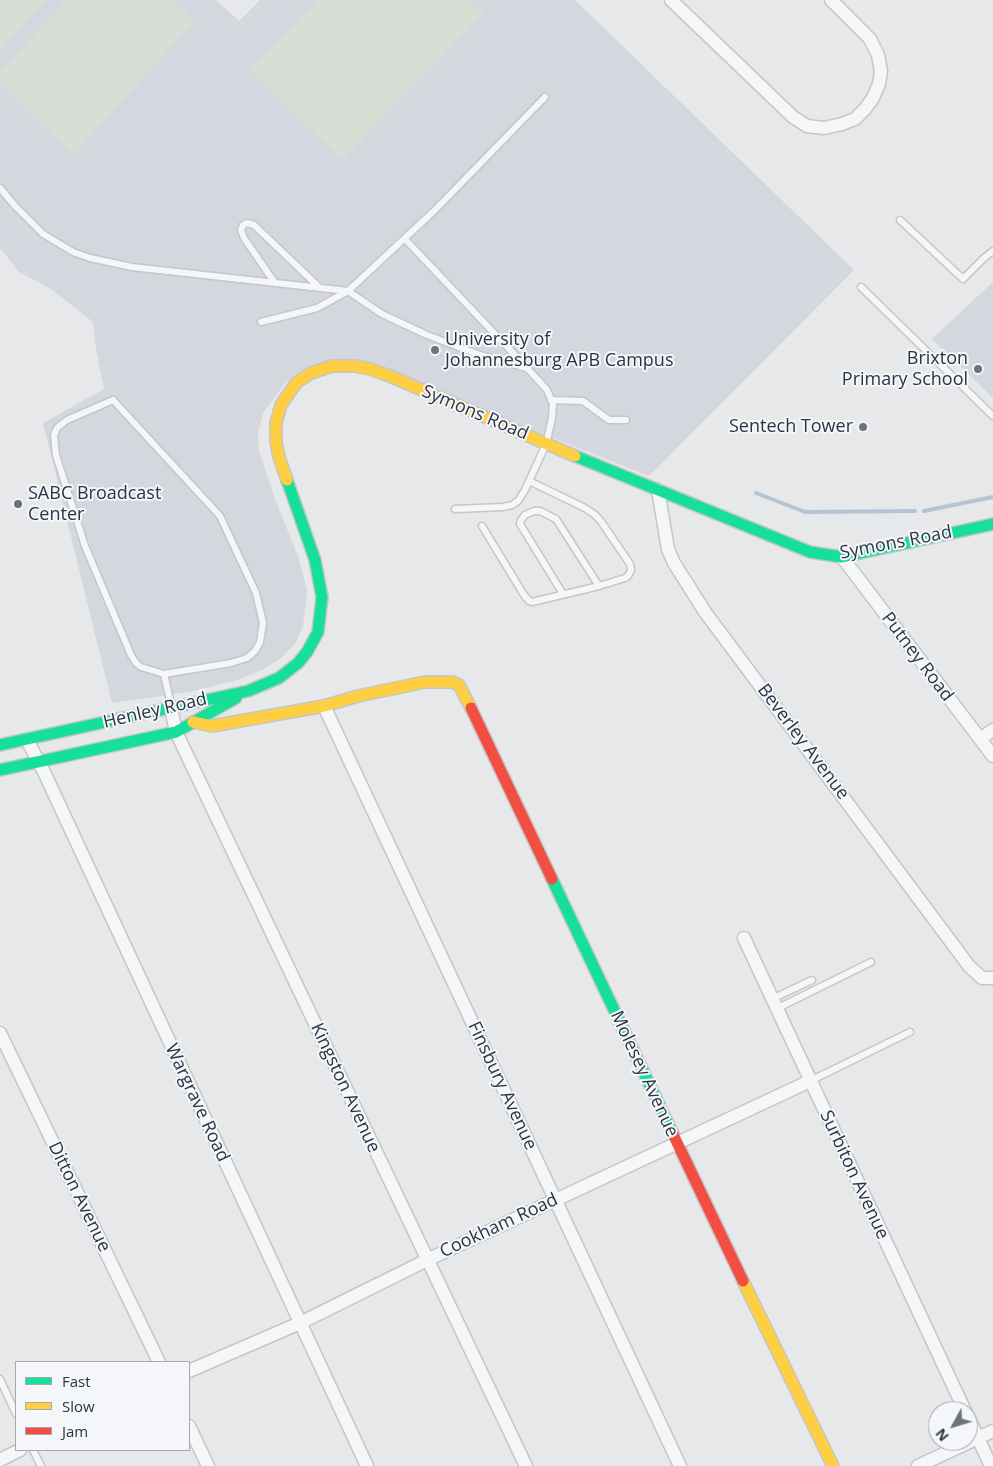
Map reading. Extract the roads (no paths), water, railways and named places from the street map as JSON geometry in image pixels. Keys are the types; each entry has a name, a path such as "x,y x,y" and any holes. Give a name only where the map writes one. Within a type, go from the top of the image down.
{"main road":[{"name":"Symons Road","path":"248,691 279,678 298,663 311,645 320,622 322,597 320,579 279,457 276,442 276,424 281,405 291,389 302,378 332,366 355,366 392,377 658,490 802,549 826,555 842,557 993,524"},
{"name":"Henley Road","path":"193,722 212,726 324,706 358,696 426,682 456,682"},
{"name":"Molesey Avenue","path":"456,682 468,701 677,1144 833,1466"},
{"name":"Henley Road","path":"0,745 248,691"},
{"name":"Henley Road","path":"0,770 176,732 248,691"}],"street":[{"path":"671,0 793,118 807,126 824,128 855,119 865,109 880,84 881,71 878,55 870,39 832,0"},
{"name":"Beverley Avenue","path":"658,490 668,549 684,582 969,966 988,978"},
{"name":"Putney Road","path":"842,557 993,756"},
{"name":"Finsbury Avenue","path":"324,706 680,1466"},
{"name":"Kingston Avenue","path":"171,708 176,732 526,1466"},
{"path":"980,739 993,730"},
{"name":"Wargrave Road","path":"27,740 39,762 367,1466"},
{"name":"Surbiton Avenue","path":"744,938 960,1401"},
{"name":"Ditton Avenue","path":"0,1033 159,1361"},
{"name":"Cookham Road","path":"190,1371 300,1323 427,1260 810,1081"},
{"path":"190,1428 208,1466"},
{"path":"991,1466 978,1438 993,1431"},
{"path":"0,1460 18,1451"},
{"path":"918,1466 950,1451"}],"lane":[{"path":"261,322 317,308 348,291 405,239 545,97"},
{"path":"0,188 43,234 73,252 90,258 132,267 348,291 382,314 427,335 480,355 528,369"},
{"path":"900,220 963,279 993,251"},
{"path":"275,283 249,248 241,230 243,225 247,223 254,225 320,288"},
{"path":"405,239 547,390 553,404 546,444 518,501 503,508 455,509"},
{"path":"861,287 993,416"},
{"path":"113,400 220,516 256,593 263,623 260,642 255,651 247,658 231,664 164,674 141,667 131,655 85,546 56,455 54,435 57,428 67,420 113,400"},
{"path":"551,400 583,401 609,420 626,420"},
{"path":"482,526 526,599 532,602 625,578 631,570 630,564 600,520 583,507 529,481"},
{"path":"563,594 520,524 525,515 534,511 540,511 556,519 599,586"},
{"path":"164,674 171,708"},
{"path":"774,1004 870,962"},
{"path":"774,1004 812,980"},
{"path":"810,1081 910,1032"},
{"path":"0,1379 15,1412"},
{"path":"34,1451 41,1466"}],"waterway":[{"path":"756,493 805,512 915,511"},
{"path":"924,511 993,497"}],"place":[{"name":"University of Johannesburg APB Campus","path":"435,350"},
{"name":"Brixton Primary School","path":"978,369"},
{"name":"Sentech Tower","path":"863,427"},
{"name":"SABC Broadcast Center","path":"18,504"}]}
